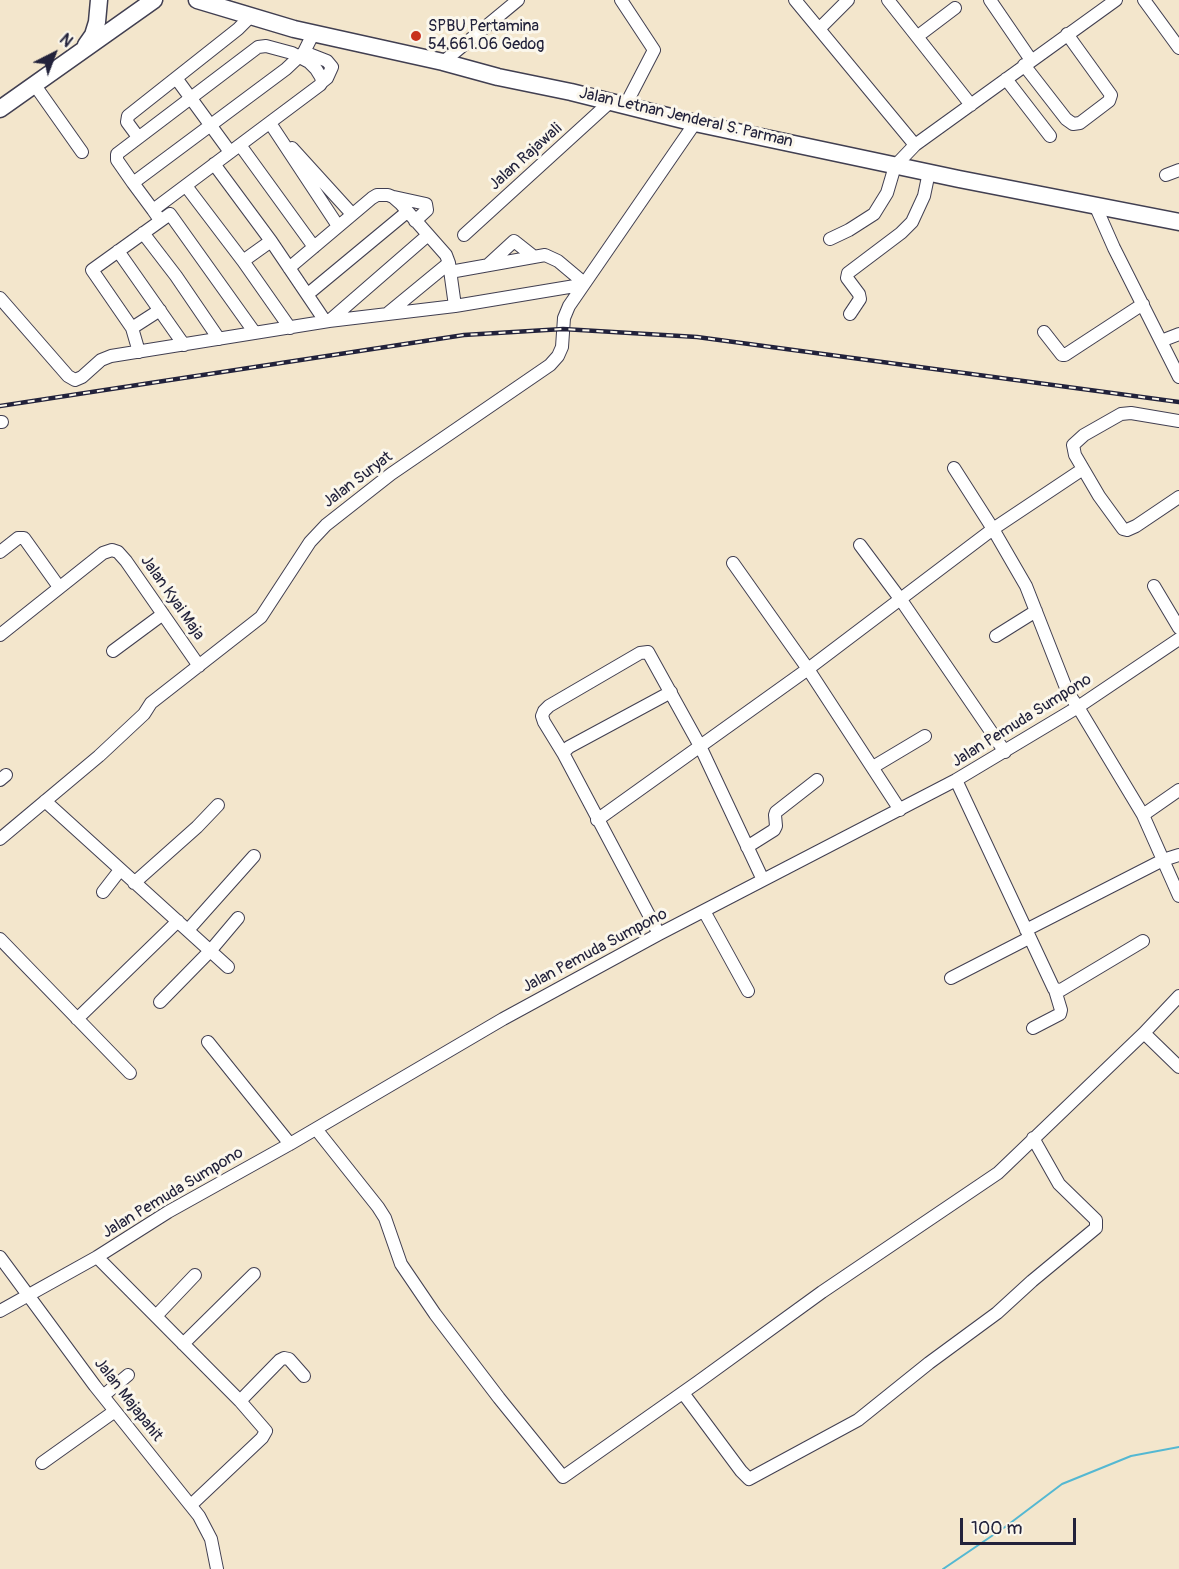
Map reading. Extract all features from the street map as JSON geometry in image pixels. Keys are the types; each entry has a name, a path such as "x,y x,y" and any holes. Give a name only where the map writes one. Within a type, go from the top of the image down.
{"highway":[{"path":"0,109 154,0"},
{"name":"Jalan Letnan Jenderal S. Parman","path":"196,0 250,17 307,45 443,62 695,123 895,166 1179,222"},
{"path":"84,48 93,35 98,5"}],"street":[{"path":"443,62 518,0"},
{"name":"Jalan Rajawali","path":"464,235 618,104 654,51 621,0"},
{"path":"795,0 915,145"},
{"path":"819,29 848,0"},
{"path":"888,0 971,105"},
{"path":"990,0 1027,63 1066,119 1073,124 1080,123 1109,101 1111,95 1067,34"},
{"path":"830,239 874,214 887,194 895,166 915,145 1116,0"},
{"path":"1144,0 1179,48"},
{"path":"918,36 955,8"},
{"path":"138,137 127,122 128,116 250,17"},
{"path":"133,183 210,125 307,45"},
{"path":"139,352 132,328 92,270 143,233 161,212 186,186 327,78 332,67 307,45 258,47 116,156 133,183 161,212 255,333"},
{"path":"176,78 210,125 235,148 314,247"},
{"path":"1006,79 1050,136"},
{"path":"34,84 82,152"},
{"path":"270,123 338,226"},
{"name":"Jalan Suryat","path":"0,839 144,714 151,703 261,617 310,542 326,525 391,474 550,365 558,356 562,346 564,318 582,284 695,123"},
{"path":"282,140 290,144 352,214"},
{"path":"214,164 327,321"},
{"path":"1166,175 1179,170"},
{"path":"850,314 860,299 847,278 848,273 897,237 912,222 924,196 929,172"},
{"path":"186,186 290,328"},
{"path":"289,268 377,195 393,196 426,204 427,210 411,216 308,294"},
{"path":"393,196 446,255 455,306"},
{"path":"1095,205 1179,377"},
{"path":"143,233 219,339"},
{"path":"327,321 428,235"},
{"path":"243,261 271,241"},
{"path":"487,266 514,241 533,256"},
{"path":"118,251 184,345"},
{"path":"387,314 450,268 487,266 545,255 551,257 582,284"},
{"path":"0,298 68,376 75,380 106,358 327,321 455,306 582,284"},
{"path":"1044,332 1062,355 1065,355 1143,304"},
{"path":"132,328 160,310"},
{"path":"1161,341 1179,334"},
{"path":"1179,421 1131,413 1114,416 1074,443 1073,452 1119,525 1127,530 1179,497"},
{"path":"954,468 1026,586 1068,693 1143,815 1179,896"},
{"path":"597,819 808,669 993,529 1083,469"},
{"path":"0,552 18,538 24,538 59,587"},
{"path":"860,545 901,600 1005,752"},
{"name":"Jalan Kyai Maja","path":"0,635 103,553 112,550 118,552 126,561 199,666"},
{"path":"733,563 808,669 900,810"},
{"path":"1154,586 1179,628"},
{"path":"996,636 1036,611"},
{"path":"113,651 162,614"},
{"name":"Jalan Pemuda Sumpono","path":"0,1311 97,1257 168,1212 290,1144 503,1019 659,934 956,780 1078,707 1179,639"},
{"path":"659,934 542,716 549,706 640,653 647,651 650,653 700,747 763,880"},
{"path":"563,753 569,747 671,692"},
{"path":"873,767 925,736"},
{"path":"747,847 774,830 776,812 817,780"},
{"path":"956,780 1055,990 1060,1014 1033,1028"},
{"path":"1143,815 1179,790"},
{"path":"45,801 228,967"},
{"path":"134,883 219,805"},
{"path":"951,978 1163,861 1179,855"},
{"path":"188,930 254,856"},
{"path":"102,892 120,870"},
{"path":"704,911 748,991"},
{"path":"160,1002 238,918"},
{"path":"77,1019 178,921"},
{"path":"0,939 130,1073"},
{"path":"1055,990 1061,990 1143,941"},
{"path":"316,1129 378,1207 385,1218 401,1264 438,1319 563,1477 822,1292 998,1173 1144,1033 1179,996"},
{"path":"1144,1033 1179,1067"},
{"path":"208,1042 290,1144"},
{"path":"683,1393 745,1477 752,1479 858,1420 997,1313 1096,1228 1094,1218 1062,1187 1033,1138"},
{"name":"Jalan Majapahit","path":"0,1257 103,1396 191,1505 211,1539 217,1569"},
{"path":"97,1257 240,1401 266,1431 265,1435 191,1505"},
{"path":"183,1344 254,1274"},
{"path":"156,1316 195,1275"},
{"path":"240,1401 284,1358 289,1359 304,1376"},
{"path":"103,1396 128,1375"},
{"path":"42,1463 115,1411"}],"waterway":[{"path":"943,1569 1005,1527 1062,1484 1131,1456 1179,1447"}],"railway":[{"path":"0,406 464,335 563,329 697,337 1179,402"}],"place":[{"name":"SPBU Pertamina 54.661.06 Gedog","path":"416,36"}]}
